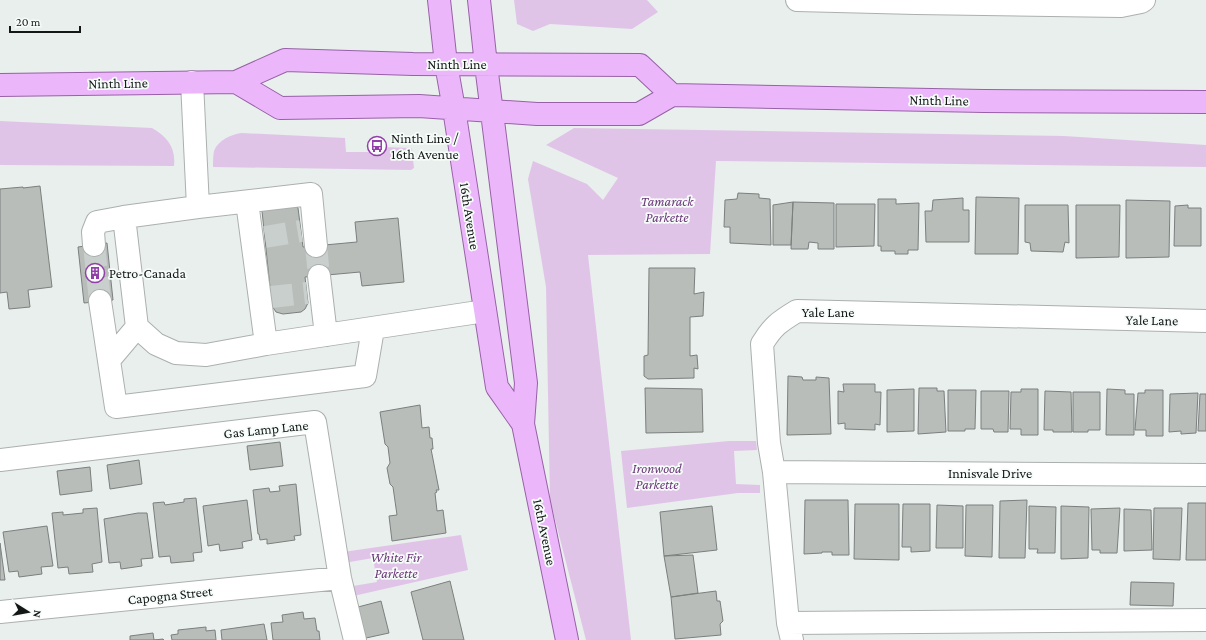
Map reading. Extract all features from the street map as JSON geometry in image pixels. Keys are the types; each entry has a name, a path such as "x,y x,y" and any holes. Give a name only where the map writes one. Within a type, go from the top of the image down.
{"main road":[{"name":"16th Avenue","path":"439,0 446,64 497,387 523,424"},
{"name":"16th Avenue","path":"479,0 526,383 523,424 567,640"},
{"name":"Ninth Line","path":"0,85 236,82 285,60 486,65 640,65 672,95 984,101 1206,102"},
{"path":"236,82 280,108 419,106 536,114 639,114 672,95"}],"street":[{"path":"797,0 1121,6 1144,0"},
{"path":"192,82 198,207"},
{"path":"94,245 94,232 97,222 198,207 311,194 310,236"},
{"path":"247,202 258,238 265,297 266,344"},
{"path":"124,217 137,327 156,344 176,353 206,355 266,344 485,311"},
{"path":"315,287 326,335"},
{"path":"100,301 110,359 116,407 365,376 373,329"},
{"name":"Yale Lane","path":"790,631 774,472 769,442 762,344 770,331 780,322 798,311 1206,321"},
{"path":"110,359 137,327"},
{"name":"Gas Lamp Lane","path":"0,460 315,422 340,578 355,640"},
{"name":"Innisvale Drive","path":"774,472 1206,475"},
{"name":"Capogna Street","path":"0,612 340,578"},
{"path":"790,631 1206,620"}],"green space":[{"path":"514,0 647,0 658,12 632,29 550,24 533,31 517,24"},
{"path":"0,121 152,128 166,139 172,148 174,153 174,166 0,165"},
{"name":"Tamarack Parkette","path":"574,128 1064,136 1206,145 1206,167 716,161 710,254 588,255 631,640 586,640 550,500 546,287 528,179 533,161 587,184 603,200 618,178 546,145"},
{"path":"242,133 345,138 346,152 384,152 384,147 411,148 414,168 411,170 213,167 213,157 216,147 230,136"},
{"name":"Ironwood Parkette","path":"729,441 756,441 757,450 734,451 736,484 760,485 760,493 738,493 627,508 621,451"},
{"name":"White Fir Parkette","path":"461,535 468,570 349,597 347,587 377,582 373,558 344,563 343,552"}],"building":[{"path":"40,186 52,287 28,290 30,307 9,309 7,292 0,293 0,189"},
{"path":"738,193 759,194 759,198 770,199 771,245 730,243 730,227 724,227 725,200 737,199"},
{"path":"976,197 1019,198 1018,254 975,254"},
{"path":"963,198 963,210 969,210 969,242 926,242 925,211 932,211 933,200"},
{"path":"878,199 896,199 896,204 919,203 918,250 908,250 908,254 895,254 895,251 881,251 881,246 878,246"},
{"path":"1126,200 1170,201 1169,257 1126,258"},
{"path":"793,202 834,203 834,249 818,249 818,243 809,242 808,249 791,249"},
{"path":"793,202 791,245 773,245 773,205"},
{"path":"836,204 875,204 874,246 836,247"},
{"path":"294,205 298,208 303,247 357,242 355,222 398,218 404,282 362,286 360,272 305,277 308,303 305,309 301,312 283,314 276,312 272,306 262,211"},
{"path":"1025,205 1068,205 1069,243 1065,242 1063,252 1031,251 1030,243 1025,242"},
{"path":"1076,205 1120,205 1119,257 1076,258"},
{"path":"1188,205 1188,208 1201,208 1201,246 1174,246 1175,206"},
{"name":"Petro-Canada","path":"107,243 113,300 84,303 78,247"},
{"path":"649,268 695,268 694,294 704,292 703,316 690,317 690,356 697,355 698,369 694,368 694,378 648,379 644,376 644,356 648,355"},
{"path":"788,376 802,377 803,380 816,380 816,377 829,378 831,434 787,435"},
{"path":"843,384 875,384 875,392 881,392 880,425 875,424 875,430 845,429 845,423 838,424 838,391 844,392"},
{"path":"645,388 702,389 703,432 646,433"},
{"path":"919,388 937,388 937,391 944,391 946,432 918,434"},
{"path":"914,389 914,431 887,432 887,390"},
{"path":"1021,389 1038,389 1038,435 1021,435 1021,429 1010,429 1011,392 1021,392"},
{"path":"1107,389 1125,390 1125,394 1134,394 1134,435 1106,435"},
{"path":"948,390 976,390 975,429 965,429 965,431 948,431"},
{"path":"1145,390 1163,390 1163,436 1146,436 1146,430 1135,430 1138,393 1145,393"},
{"path":"981,391 1009,391 1008,432 994,432 993,429 981,429"},
{"path":"1045,391 1071,392 1072,432 1053,432 1053,430 1044,430"},
{"path":"1073,392 1100,392 1100,430 1073,432"},
{"path":"1198,393 1196,433 1181,434 1181,431 1169,432 1170,394"},
{"path":"1200,394 1206,394 1206,431 1198,431"},
{"path":"420,405 422,428 429,427 430,438 432,438 433,449 431,449 439,490 436,490 437,492 435,493 437,511 443,510 446,533 392,541 389,516 397,515 393,487 390,484 387,468 390,463 388,447 385,444 380,412"},
{"path":"280,442 283,466 250,470 247,446"},
{"path":"139,460 142,484 110,489 107,465"},
{"path":"90,467 92,491 60,495 57,471"},
{"path":"296,484 301,535 294,536 295,540 267,544 267,539 260,540 258,534 253,490 269,488 270,492 280,491 279,486"},
{"path":"196,498 202,552 193,553 194,561 171,563 170,556 159,557 153,503 164,502 165,505 184,502 184,499"},
{"path":"247,500 252,540 242,542 243,548 220,551 219,544 208,546 203,506"},
{"path":"805,500 848,500 849,555 832,555 832,552 804,554"},
{"path":"1027,500 1025,558 999,558 1000,501"},
{"path":"1188,503 1206,503 1206,560 1186,560"},
{"path":"855,504 899,504 899,560 854,559"},
{"path":"903,504 930,504 930,551 911,552 911,547 902,547"},
{"path":"937,505 963,506 963,548 936,548"},
{"path":"966,505 993,505 992,557 965,556"},
{"path":"712,506 717,550 664,556 660,512"},
{"path":"1029,506 1056,507 1055,553 1037,553 1038,549 1029,549"},
{"path":"1061,506 1089,507 1088,558 1061,559"},
{"path":"97,508 102,562 92,564 93,572 69,574 68,567 58,568 52,513 63,512 63,515 83,513 83,509"},
{"path":"1120,508 1117,553 1100,553 1100,550 1092,550 1091,509"},
{"path":"1154,508 1182,508 1180,560 1153,559"},
{"path":"1124,509 1151,510 1152,550 1124,551"},
{"path":"138,513 147,513 153,558 141,559 142,566 121,569 120,562 109,563 104,519"},
{"path":"47,526 53,566 41,567 42,574 19,577 18,571 9,572 3,532"},
{"path":"0,543 5,580 0,580"},
{"path":"693,555 698,593 671,597 664,556"},
{"path":"450,581 464,640 423,640 411,592"},
{"path":"1131,582 1174,583 1173,606 1130,605"},
{"path":"716,591 717,601 720,601 723,621 720,624 721,635 675,639 671,597"},
{"path":"381,601 389,633 366,638 358,607"},
{"path":"303,612 304,619 315,618 320,640 273,640 271,623 283,622 282,615"},
{"path":"264,624 267,640 222,640 221,630"},
{"path":"206,627 206,631 215,630 216,640 172,640 171,635 178,634 178,630"},
{"path":"153,633 154,640 130,640 130,636"}],"tunnel":[{"path":"265,237 301,231"},
{"path":"94,245 100,301"},
{"path":"316,246 319,276"},
{"path":"271,297 307,293"}],"place":[{"name":"Ninth Line / 16th Avenue","path":"377,146"},
{"name":"Petro-Canada","path":"95,273"}]}
